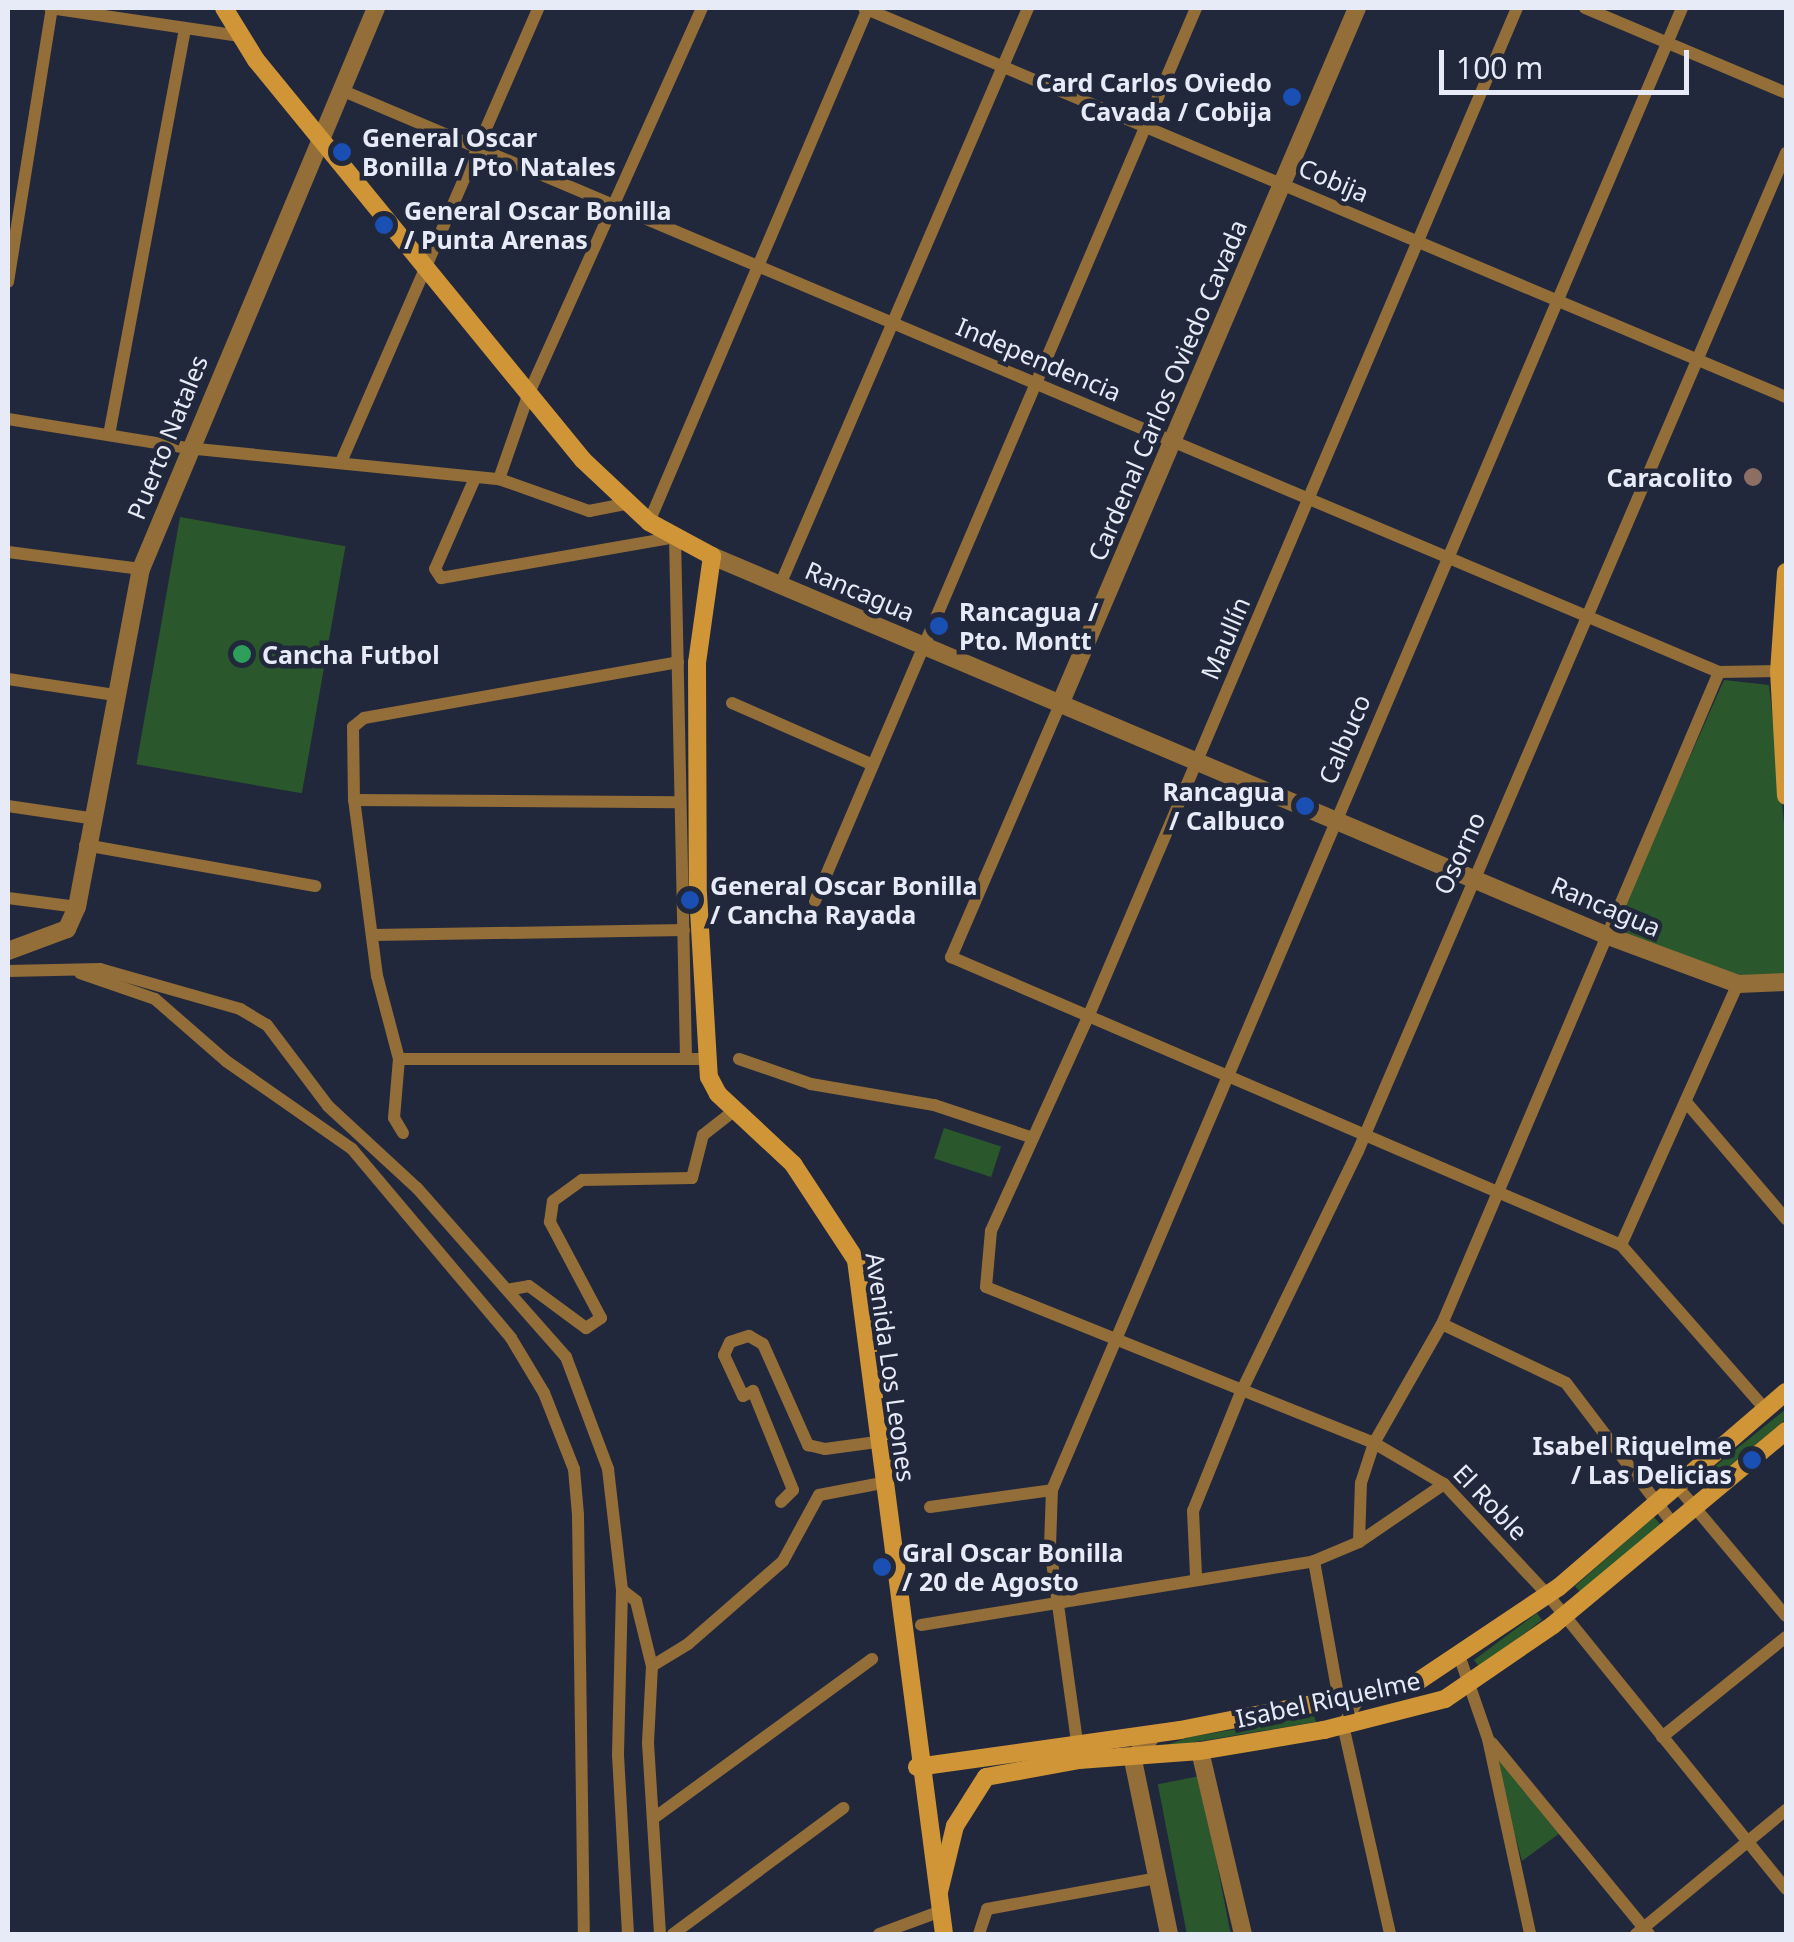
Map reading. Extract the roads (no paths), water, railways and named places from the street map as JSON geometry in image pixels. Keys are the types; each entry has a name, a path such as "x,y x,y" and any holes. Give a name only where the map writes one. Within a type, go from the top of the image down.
{"main road":[{"name":"Rancagua","path":"224,8 240,36 427,261 529,393 626,504 712,556"},
{"name":"Avenida Los Leones","path":"712,556 696,663 706,1059 718,1094 793,1164 856,1260 917,1767 944,1934"},
{"path":"1786,572 1779,670 1786,796"},
{"name":"Isabel Riquelme","path":"937,1907 955,1826 976,1786 986,1777 1154,1734 1359,1699 1414,1684 1460,1658 1548,1596 1786,1392"},
{"name":"Isabel Riquelme","path":"917,1767 1078,1753 1133,1760 1200,1752 1402,1712 1467,1686 1563,1616 1786,1431"}],"street":[{"path":"8,282 51,8 240,36"},
{"name":"Puerto Natales","path":"77,907 89,818 142,569 187,448 376,8"},
{"path":"341,462 538,8"},
{"path":"499,479 529,393 702,8"},
{"path":"650,522 867,8"},
{"name":"Cobija","path":"867,8 1786,396"},
{"path":"780,586 1028,8"},
{"path":"814,902 1196,8"},
{"name":"Cardenal Carlos Oviedo Cavada","path":"1088,1017 952,956 1357,8"},
{"name":"Maullín","path":"986,1287 990,1231 1088,1017 1517,8"},
{"path":"1585,8 1786,93"},
{"name":"Calbuco","path":"1078,1753 1047,1514 1052,1490 1111,1340 1682,8"},
{"path":"109,435 185,30"},
{"name":"Independencia","path":"341,90 1719,672 1779,670"},
{"name":"Osorno","path":"1196,1575 1193,1511 1242,1390 1364,1138 1786,153"},
{"path":"8,418 187,448 499,479 589,512 626,504"},
{"path":"476,478 434,569 441,578 675,537 686,1058"},
{"path":"8,552 142,569"},
{"name":"Rancagua","path":"712,556 1335,817 1603,934 1738,984 1783,984"},
{"path":"403,1133 394,1118 399,1059 373,935 348,740 364,718 678,662"},
{"path":"1359,1542 1361,1483 1374,1443 1442,1324 1603,934 1719,672"},
{"path":"8,679 115,695"},
{"path":"732,704 873,766"},
{"path":"354,800 678,802"},
{"path":"8,806 89,818"},
{"path":"86,844 315,886"},
{"path":"8,898 77,907 67,929 8,951"},
{"path":"373,935 684,930"},
{"path":"69,969 155,1000 226,1061 352,1149 511,1338 544,1393 574,1469 578,1515 584,1934"},
{"path":"8,970 100,970 240,1008 267,1025 328,1106 512,1290 566,1357 588,1403 608,1469 622,1590 618,1755 628,1934"},
{"path":"1621,1245 1738,984"},
{"path":"1088,1017 1621,1245 1765,1409"},
{"path":"740,1058 810,1084 934,1105 1033,1138"},
{"path":"399,1059 706,1059"},
{"path":"1686,1102 1786,1219"},
{"path":"512,1290 528,1286 586,1328 601,1318 550,1222 553,1201 582,1180 692,1178 704,1135 735,1110"},
{"name":"El Roble","path":"986,1287 1374,1443 1444,1484 1548,1596 1786,1890"},
{"path":"1442,1324 1566,1383 1674,1524"},
{"path":"781,1502 793,1490 752,1391 743,1396 724,1356 730,1342 750,1336 763,1344 808,1445 826,1449 877,1442"},
{"path":"652,1666 688,1644 783,1562 819,1495 882,1482"},
{"path":"922,1625 1196,1575 1314,1560 1359,1542 1444,1484"},
{"path":"1676,1485 1786,1616"},
{"path":"930,1507 1052,1490"},
{"path":"1314,1560 1339,1700"},
{"path":"622,1590 636,1601 652,1666 660,1934"},
{"path":"1662,1736 1786,1637"},
{"path":"1460,1658 1488,1739 1530,1934"},
{"path":"654,1818 872,1659"},
{"path":"1359,1699 1343,1725 1390,1934"},
{"path":"1154,1734 1133,1760 1170,1934"},
{"path":"1488,1739 1643,1932 1786,1810"},
{"path":"1200,1752 1243,1934"},
{"path":"673,1934 843,1808"},
{"path":"978,1934 987,1909 1158,1878"},
{"path":"879,1934 937,1907"}],"place":[{"name":"Card Carlos Oviedo Cavada / Cobija","path":"1292,97"},
{"name":"General Oscar Bonilla / Pto Natales","path":"342,152"},
{"name":"General Oscar Bonilla / Punta Arenas","path":"384,225"},
{"name":"Caracolito","path":"1753,477"},
{"name":"Rancagua / Pto. Montt","path":"939,626"},
{"name":"Cancha Futbol","path":"242,654"},
{"name":"Rancagua / Calbuco","path":"1305,806"},
{"name":"General Oscar Bonilla / Cancha Rayada","path":"690,900"},
{"name":"Isabel Riquelme / Las Delicias","path":"1752,1460"},
{"name":"Gral Oscar Bonilla / 20 de Agosto","path":"882,1567"}]}
